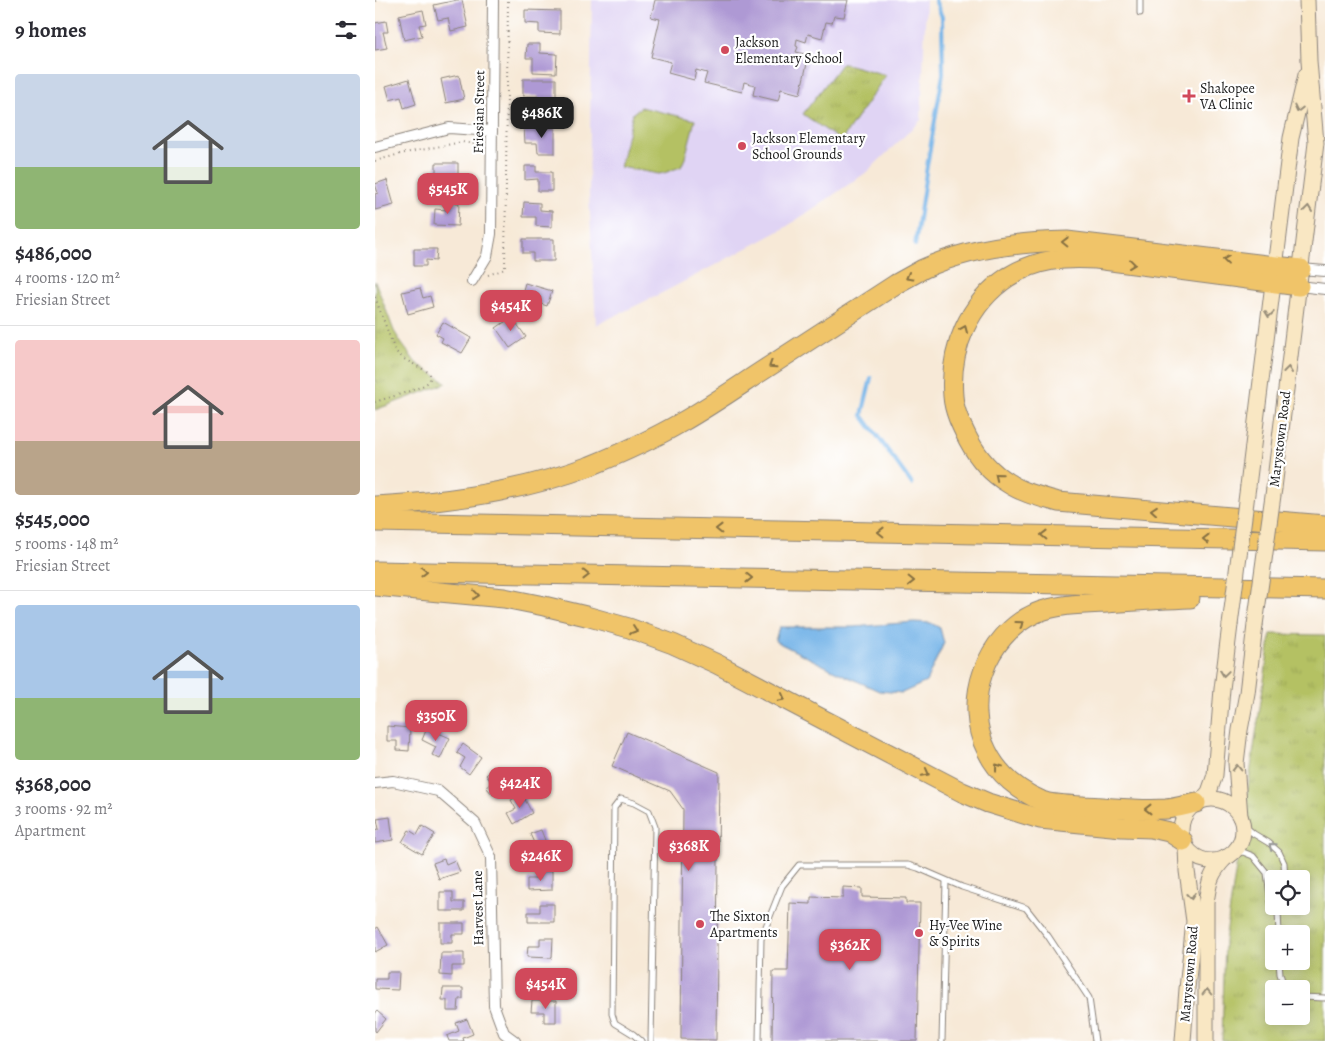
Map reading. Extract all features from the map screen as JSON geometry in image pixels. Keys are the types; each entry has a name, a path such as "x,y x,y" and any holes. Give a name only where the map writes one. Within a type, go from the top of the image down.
{"highway":[{"path":"375,506 478,496 516,488 551,479 623,452 684,421 896,284 923,269 980,250 1010,244 1067,241 1300,278"},
{"path":"1274,274 1074,258 1052,260 1027,267 1009,277 992,290 977,306 966,324 957,347 953,372 953,397 960,424 973,449 988,468 1008,483 1033,495 1058,502 1325,525"},
{"path":"375,522 1325,541"},
{"path":"375,571 1325,591"},
{"path":"375,586 504,598 561,610 629,628 673,644 717,664 988,804 1040,820 1122,828 1151,828 1169,832 1185,844"},
{"path":"1199,802 1166,809 1073,805 1044,802 1020,790 1000,772 987,751 980,733 977,712 978,693 981,675 990,656 1002,639 1018,624 1035,614 1057,607 1325,591"}],"main road":[{"name":"Marystown Road","path":"1241,821 1236,763 1274,488 1316,143 1309,61 1307,0"},
{"name":"Marystown Road","path":"1199,802 1209,792 1215,775 1222,689 1291,138 1309,61"},
{"path":"1209,799 1223,801 1236,810 1241,821 1241,840 1237,847 1229,855 1218,860 1197,857 1185,844 1181,834 1183,820 1190,808 1199,802 1209,799"},
{"name":"Marystown Road","path":"1183,1041 1194,921 1185,844"},
{"name":"Marystown Road","path":"1206,1041 1206,903 1209,882 1215,868 1229,855"}],"street":[{"name":"Friesian Street","path":"472,280 487,256 491,234 493,0"},
{"path":"375,147 449,128 492,131"},
{"path":"1300,278 1325,271"},
{"path":"1300,278 1325,289"},
{"name":"Harvest Lane","path":"375,783 393,781 437,791 475,823 491,857 494,1006 504,1033 515,1041"}],"lane":[{"path":"1140,0 1140,13"},
{"path":"641,1041 615,1023 612,1014 614,808 621,799 649,811 655,826 651,1041"},
{"path":"1241,821 1254,834 1279,852 1284,863 1284,870"},
{"path":"1229,855 1243,852 1253,856 1265,871"},
{"path":"759,1041 761,939 782,886 799,865 908,865 962,888 1026,908 1048,936 1089,998 1095,1041"},
{"path":"942,1041 947,881"},
{"path":"1310,997 1325,998"}],"path":[{"path":"472,280 505,269 508,0"},
{"path":"375,161 461,142 477,145 507,143"},
{"path":"375,297 395,351 404,359 430,373 428,382 419,388 375,402"}],"shaded area":[{"name":"Jackson Elementary School Grounds","path":"592,0 926,0 921,120 867,172 783,229 666,291 596,325 589,194"}],"green space":[{"path":"842,63 886,75 841,141 803,114"},
{"path":"641,107 695,120 681,167 659,174 620,167 633,113"},
{"path":"375,281 394,331 402,344 416,363 447,383 375,410"},
{"path":"1271,634 1325,635 1325,1041 1222,1041 1225,941"}],"water":[{"path":"914,622 931,623 940,628 944,643 926,682 902,693 879,691 775,641 779,627 853,627"}],"building":[{"path":"462,0 468,27 451,31 448,18 438,20 434,5"},
{"name":"Jackson Elementary School","path":"655,0 848,0 844,17 834,16 832,23 826,22 822,38 808,34 806,42 797,39 796,46 798,47 796,52 809,55 800,94 781,89 778,101 753,95 755,85 744,82 742,92 704,83 707,73 696,70 694,80 668,73 671,62 651,57 660,19 651,17"},
{"path":"423,10 426,24 419,25 422,36 404,40 399,15"},
{"path":"525,10 560,11 560,34 539,33 539,24 525,23"},
{"path":"386,21 388,32 383,32 387,48 375,50 375,23"},
{"path":"527,44 540,44 540,53 557,54 556,73 533,72 533,58 526,58"},
{"path":"459,75 464,99 446,103 441,79"},
{"path":"409,79 416,104 404,108 401,97 390,100 386,86"},
{"path":"523,79 556,79 556,106 538,106 538,96 523,96"},
{"path":"524,128 555,128 555,153 538,153 537,143 525,143"},
{"path":"436,163 458,163 458,182 447,182 448,188 436,188"},
{"path":"525,166 536,166 536,172 552,172 552,191 538,191 538,179 525,180"},
{"path":"387,180 394,205 375,210 375,194 378,193 375,184"},
{"path":"447,202 459,203 458,226 434,225 435,209 447,210"},
{"path":"524,202 540,203 540,210 552,211 552,227 536,226 536,217 523,217"},
{"path":"523,239 554,239 554,261 533,261 533,253 523,253"},
{"path":"414,249 437,249 436,261 426,260 426,266 414,266"},
{"path":"525,283 552,291 547,306 521,297"},
{"path":"420,288 423,298 430,296 433,307 408,314 402,292"},
{"path":"512,317 526,337 510,348 496,328"},
{"path":"443,322 471,338 462,353 441,342 443,338 436,334"},
{"path":"387,726 410,728 409,751 397,750 397,741 387,741"},
{"path":"427,728 450,738 440,759 432,755 436,747 422,740"},
{"name":"The Sixton Apartments","path":"627,732 719,772 716,1040 681,1039 683,809 670,791 612,766"},
{"path":"463,744 481,757 469,774 460,767 465,758 457,753"},
{"path":"495,767 508,783 493,795 486,787 492,783 486,775"},
{"path":"522,794 532,813 514,824 508,813 516,809 511,800"},
{"path":"390,817 393,840 375,843 375,830 379,829 377,819"},
{"path":"422,826 435,834 422,854 402,842 409,830 417,835"},
{"path":"541,830 548,848 526,857 522,847 534,843 530,834"},
{"path":"444,859 446,864 455,860 460,872 439,879 433,863"},
{"path":"539,871 552,871 552,890 527,891 527,879 539,879"},
{"path":"843,887 862,888 862,897 906,898 906,903 920,903 917,1041 772,1041 773,971 788,971 790,903 811,904 811,897 843,898"},
{"path":"440,892 453,892 453,902 464,902 464,911 440,911"},
{"path":"540,904 554,904 554,922 528,922 528,912 540,912"},
{"path":"440,923 464,923 464,934 452,934 452,943 440,943"},
{"path":"378,927 388,945 375,952 375,929"},
{"path":"540,938 553,938 552,958 527,957 528,946 540,946"},
{"path":"441,953 464,953 464,966 452,966 452,976 440,975"},
{"path":"540,971 554,972 553,990 529,989 530,978 540,979"},
{"path":"387,972 399,972 398,990 375,989 375,979 387,979"},
{"path":"443,988 463,988 463,999 459,999 458,1011 447,1011 447,1000 442,1000"},
{"path":"532,1001 556,1001 556,1022 544,1022 544,1012 531,1012"},
{"path":"377,1011 386,1019 376,1032 375,1014"},
{"path":"467,1019 473,1034 463,1038 464,1041 449,1041 447,1036 459,1031 456,1023"}],"waterway":[{"path":"915,245 943,74 942,17 935,0"},
{"path":"871,378 862,415 912,484"}],"place":[{"name":"Jackson Elementary School","path":"725,50"},
{"name":"Shakopee VA Clinic","path":"1189,96"},
{"name":"Jackson Elementary School Grounds","path":"742,146"},
{"name":"The Sixton Apartments","path":"700,924"},
{"name":"Hy-Vee Wine & Spirits","path":"919,933"}]}
